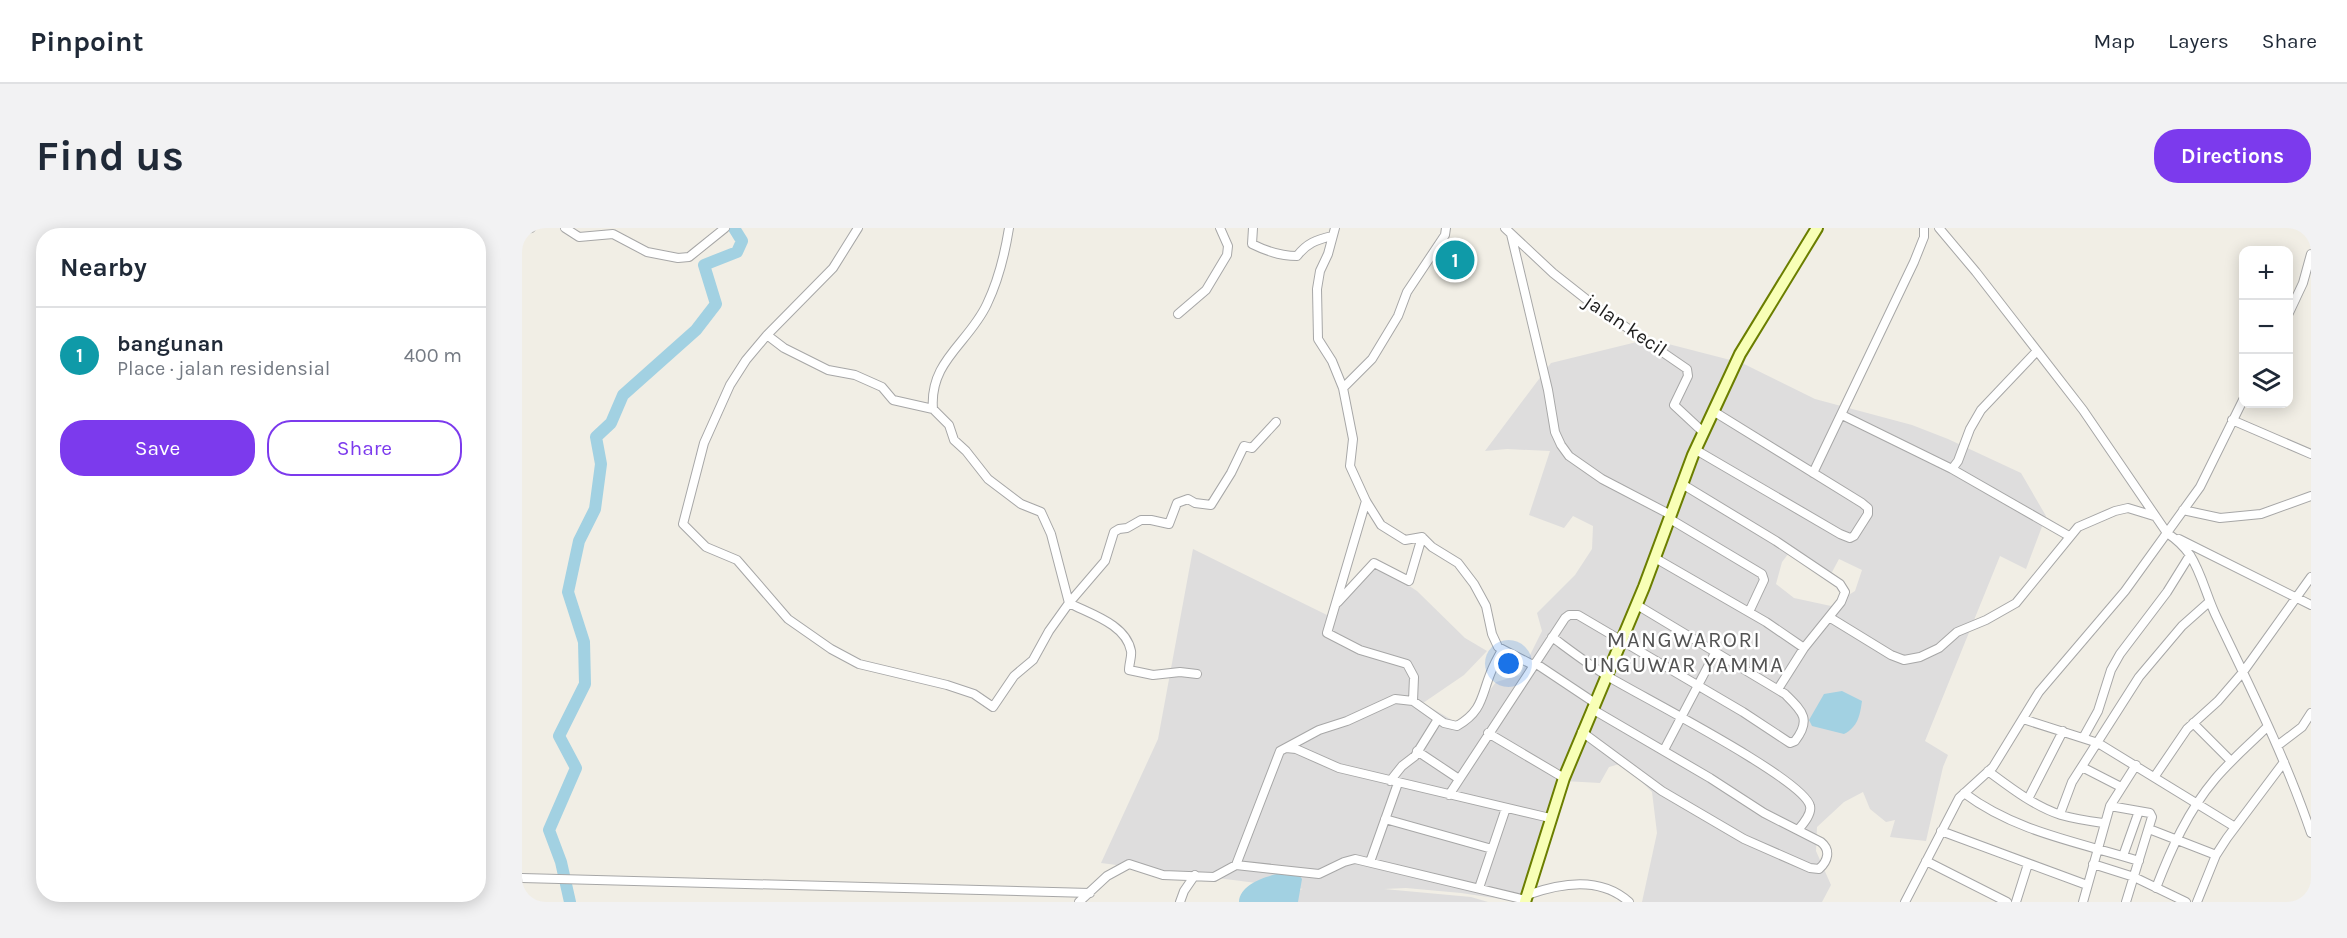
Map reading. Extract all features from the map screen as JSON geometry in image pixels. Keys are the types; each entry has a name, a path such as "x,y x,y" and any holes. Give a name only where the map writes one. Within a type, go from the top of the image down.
{"street":[{"path":"522,230 531,228"},
{"path":"564,228 579,237 612,234 646,252 682,258 697,251 725,228"},
{"path":"858,228 833,268 767,335 746,360 730,385 704,444 683,524 706,547 737,560 788,619 831,649 859,664 947,685 974,694 993,707 1014,676 1034,660 1049,631 1069,603 1105,561 1114,532 1141,520 1169,524 1177,503 1188,499 1195,503 1211,505 1231,473 1244,446 1252,448 1276,422"},
{"path":"933,408 932,392 940,369 970,332 988,304 1003,258 1009,228"},
{"path":"1178,314 1206,290 1227,255 1228,246 1220,228"},
{"path":"1253,228 1252,244 1277,254 1291,256 1297,256 1306,245 1333,232"},
{"path":"1342,388 1372,359 1398,316 1407,292 1445,235 1446,228"},
{"path":"1526,899 1564,778 1655,558 1703,432 1756,324 1817,228"},
{"path":"1813,473 1914,262 1924,237 1924,228"},
{"path":"1939,228 2083,410 2167,533 2181,543 2190,555 2209,602 2284,762 2311,833"},
{"path":"1508,231 1548,390 1555,432 1561,445 1569,456 1602,479 1670,517 1762,574 1764,580 1749,612"},
{"name":"jalan kecil","path":"1508,231 1553,273 1591,303 1688,369 1688,376 1674,405 1703,432"},
{"path":"1333,232 1328,254 1320,271 1317,289 1318,339 1332,361 1342,388 1353,439 1350,466 1366,501 1381,525 1405,540 1422,537"},
{"path":"2293,306 2303,283 2311,254"},
{"path":"767,335 784,348 828,370 855,375 882,387 893,400 933,408 950,425 954,440 966,451 988,479 1021,504 1041,512 1051,534 1069,603 1114,626 1123,634 1131,651 1129,670 1153,675 1180,672 1197,674"},
{"path":"1952,469 1958,461 1970,429 1981,410 2037,351"},
{"path":"1905,902 1954,806 1997,761 2045,684 2125,591 2167,533 2206,476 2239,407"},
{"path":"1696,450 1850,538 1854,536 1868,514 1868,508 1713,411"},
{"path":"1842,415 1952,469 2069,536"},
{"path":"2232,420 2311,454"},
{"path":"1682,484 1776,541 1840,584 1845,592 1841,602 1804,648 1778,689"},
{"path":"2183,510 2220,518 2261,514 2311,496"},
{"path":"1366,501 1327,633 1360,650 1407,663 1414,677 1413,702"},
{"path":"1828,617 1891,655 1904,660 1931,654 1957,632 1986,620 2016,603 2078,527 2115,511 2136,509 2154,516"},
{"path":"2167,533 2311,605"},
{"path":"1335,606 1374,563 1409,581 1422,537"},
{"path":"1422,537 1432,547 1458,563 1474,584 1486,606 1494,641 1502,650 1534,664 1593,706 1764,813 1826,846 1827,860 1818,869 1810,868 1744,839 1662,791 1582,732"},
{"path":"2083,738 2098,711 2111,670 2120,654 2129,639 2167,592 2190,555"},
{"path":"1655,558 1749,612 1804,648"},
{"path":"2155,776 2193,723 2218,701 2243,672 2311,577"},
{"path":"2060,814 2072,782 2129,692 2152,660 2192,616 2209,602"},
{"path":"1449,795 1565,618 1574,615 1578,615 1743,712 1790,743 1798,738 1804,718 1799,708 1778,689 1636,605"},
{"path":"1552,638 1606,676 1682,717 1762,765 1804,797 1810,806 1809,813 1798,830"},
{"path":"1236,866 1280,751 1319,730 1347,721 1389,700 1413,702 1444,723 1456,726 1468,719 1479,707 1502,650"},
{"path":"1664,750 1715,653"},
{"path":"2277,746 2302,727 2311,713"},
{"path":"1370,862 1385,819 1394,782 1438,719"},
{"path":"2023,719 2098,743 2198,802 2235,827"},
{"path":"2193,723 2231,761"},
{"path":"2156,888 2175,840 2198,802 2231,761 2268,727"},
{"path":"2028,799 2063,731"},
{"path":"1488,733 1564,778"},
{"path":"1286,748 1340,768 1550,818"},
{"path":"1417,751 1459,779"},
{"path":"2197,902 2216,855 2284,762"},
{"path":"2083,902 2103,823 2110,806 2136,765"},
{"path":"2082,767 2121,788"},
{"path":"1988,771 2028,799 2060,814 2103,823"},
{"path":"1964,793 1982,807 2027,828 2139,861"},
{"path":"2110,806 2152,814 2126,902"},
{"path":"1479,888 1506,808"},
{"path":"2123,856 2139,811"},
{"path":"1385,819 1492,849"},
{"path":"2149,829 2216,855"},
{"path":"1941,831 2087,885"},
{"path":"1079,902 1107,876 1129,864 1163,875 1214,876 1236,866 1319,874 1344,862 1355,860 1526,899 1548,888 1584,884 1605,887 1629,902"},
{"path":"1926,861 1995,899 2007,902"},
{"path":"2016,902 2028,864"},
{"path":"2093,864 2134,877 2186,902"},
{"path":"1180,902 1184,891 1195,875"},
{"path":"522,878 1090,894"}],"shaded area":[{"path":"1649,339 1742,363 1815,399 1912,425 2021,473 2046,516 2026,569 2000,556 1925,741 1948,755 1943,767 1926,841 1890,837 1895,820 1886,822 1870,809 1863,792 1844,802 1817,827 1816,851 1831,885 1822,902 1642,902 1657,833 1652,792 1623,763 1609,767 1600,783 1564,781 1521,902 1406,888 1384,889 1471,897 1488,902 1244,902 1303,889 1101,863 1158,739 1193,549 1327,615 1377,565 1417,591 1465,638 1487,651 1464,675 1423,703 1457,723 1480,703 1496,682 1520,675 1542,631 1537,613 1575,575 1592,549 1593,526 1573,516 1564,528 1529,515 1550,451 1507,449 1485,451 1551,363","holes":["1792,549 1831,574 1839,559 1862,570 1855,591 1831,606 1794,598 1776,584 1782,562"]}],"water":[{"path":"1842,691 1862,701 1859,716 1852,728 1844,734 1812,726 1809,720 1824,694"},
{"path":"1284,872 1299,875 1302,879 1298,902 1239,902 1241,895 1249,885"}],"waterway":[{"path":"570,902 561,862 549,830 576,768 559,736 585,684 584,642 568,592 579,541 595,509 601,464 596,437 611,423 623,395 696,330 716,304 704,265 737,252 742,241 734,228"}],"place":[{"name":"bangunan","path":"1455,260"}],"district":[{"name":"MANGWARORI UNGUWAR YAMMA","path":"1684,652"}]}
